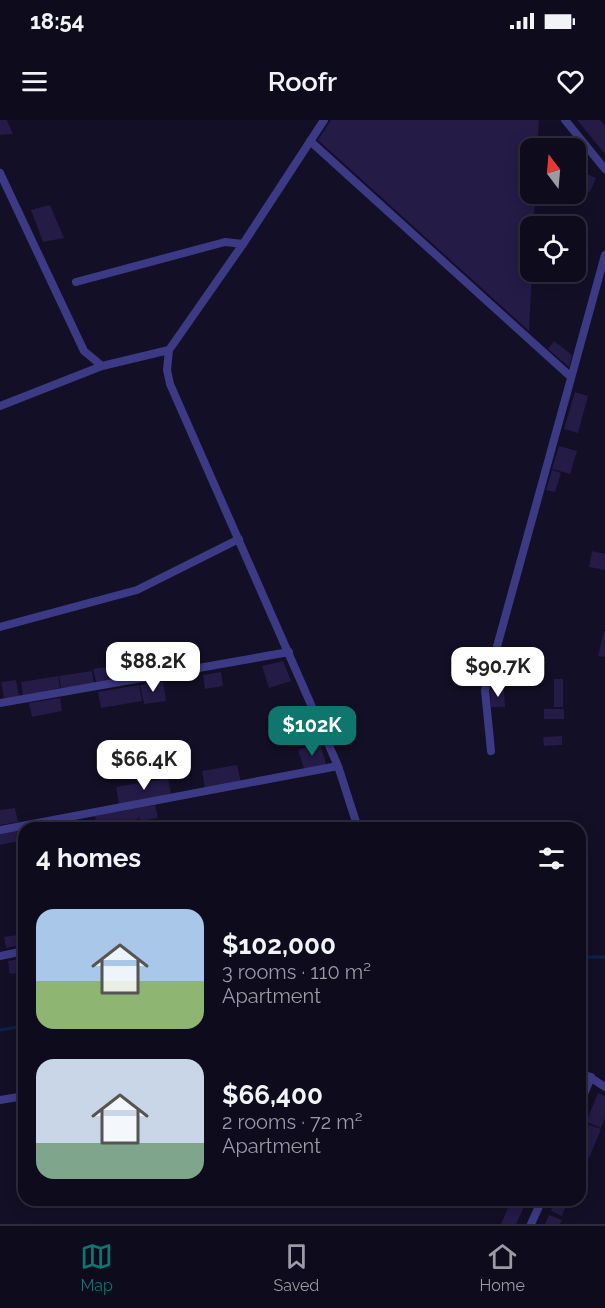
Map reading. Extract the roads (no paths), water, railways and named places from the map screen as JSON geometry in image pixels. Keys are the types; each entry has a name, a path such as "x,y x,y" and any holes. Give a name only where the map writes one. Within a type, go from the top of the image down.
{"street":[{"path":"324,120 243,244 169,351 167,370 170,384 338,766 356,822"},
{"path":"565,120 605,169"},
{"path":"310,141 572,377"},
{"path":"0,173 84,351 102,366"},
{"path":"76,282 225,242 243,244"},
{"path":"491,752 485,690 605,255"},
{"path":"0,406 102,366 169,351"},
{"path":"0,627 137,590 239,539"},
{"path":"0,702 289,652"},
{"path":"42,822 338,766"},
{"path":"0,830 18,827"},
{"path":"0,956 18,952"},
{"path":"586,1074 605,1087"},
{"path":"586,1089 591,1077"},
{"path":"0,1100 18,1097"},
{"path":"531,1224 539,1206"}],"waterway":[{"path":"586,957 605,957"},
{"path":"0,1030 18,1027"}]}
